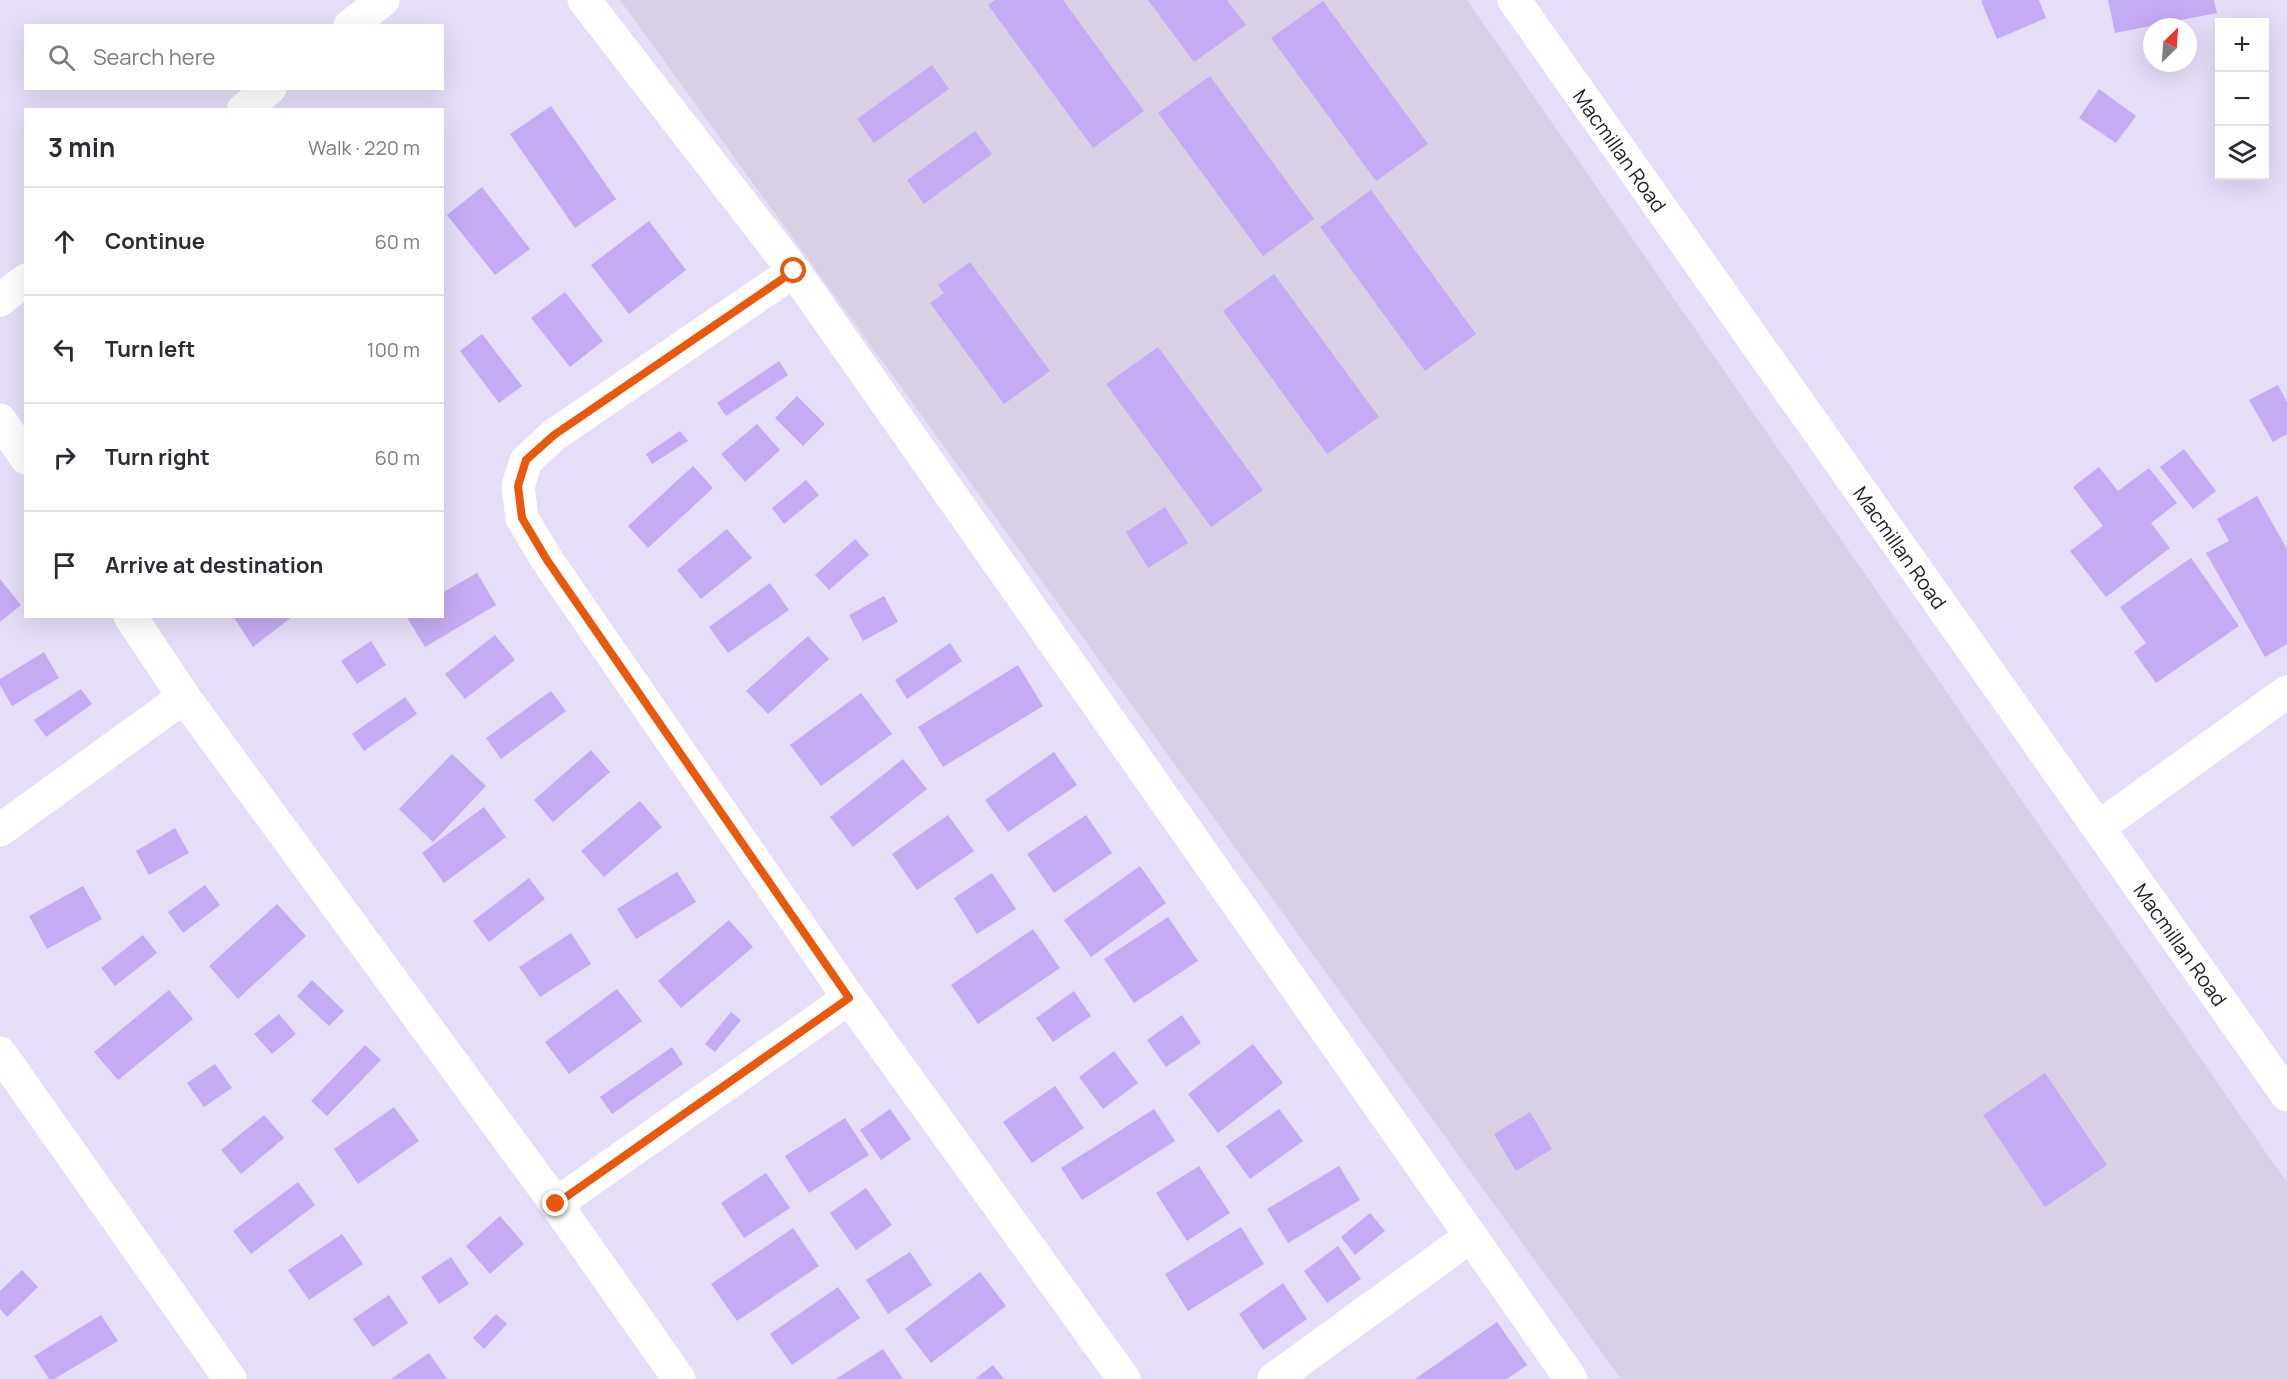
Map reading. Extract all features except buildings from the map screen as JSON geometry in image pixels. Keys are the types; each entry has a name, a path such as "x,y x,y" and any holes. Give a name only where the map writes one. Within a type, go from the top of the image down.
{"street":[{"path":"353,24 383,0"},
{"path":"584,0 794,271 1571,1379"},
{"name":"Macmillan Road","path":"1515,0 2287,1095"},
{"path":"245,108 268,90"},
{"path":"794,271 554,435 526,460 518,486 522,518 547,560 849,998 1124,1379"},
{"path":"0,300 24,282"},
{"path":"0,420 24,455"},
{"path":"131,618 184,698 556,1204 679,1379"},
{"path":"2099,827 2287,692"},
{"path":"0,830 184,698"},
{"path":"556,1204 849,998"},
{"path":"0,1053 230,1379"},
{"path":"1274,1379 1471,1236"}],"shaded area":[{"path":"620,0 1467,0 2287,1183 2287,1379 1621,1379"}],"route":[{"path":"556,1204 849,998 547,560 522,518 518,486 526,460 554,435 794,271"}]}
